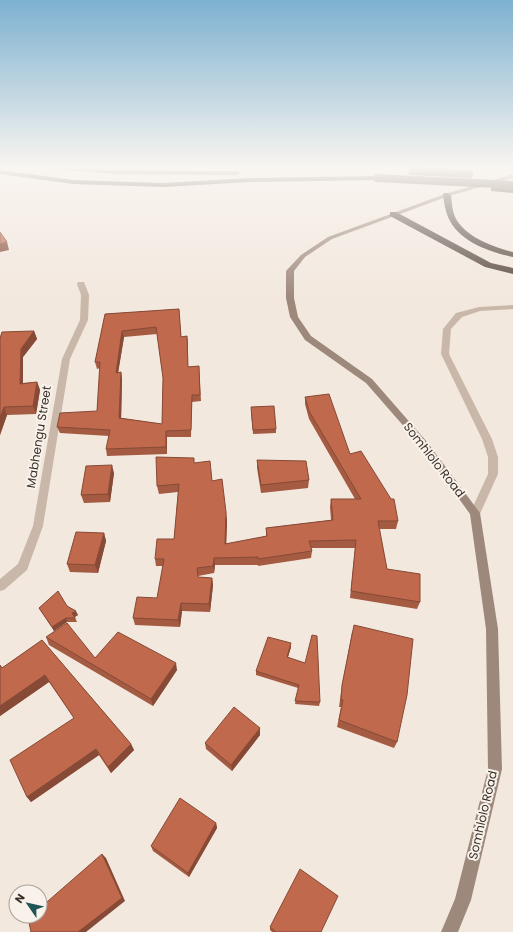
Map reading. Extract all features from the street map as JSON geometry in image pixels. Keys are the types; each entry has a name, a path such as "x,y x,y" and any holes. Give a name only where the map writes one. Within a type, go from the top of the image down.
{"highway":[{"path":"450,211 451,216 463,231 492,249 513,255"},
{"path":"394,214 488,265 513,271"}],"street":[{"name":"Somhlolo Road","path":"401,211 330,238 303,256 290,271 290,298 294,317 308,338 368,381 424,444 475,513 492,629 495,769 463,900 449,932"},
{"name":"Mabhengu Street","path":"0,586 23,567 38,526 66,359 84,320 85,295 81,284"},
{"path":"475,513 493,474 493,457 487,439 445,354 447,329 459,315 480,310 513,307"}],"building":[{"path":"0,232 7,242 0,244"},
{"path":"179,309 181,337 187,336 188,367 199,366 200,395 192,395 191,430 166,431 166,447 106,449 110,430 57,427 60,413 97,411 100,362 95,362 105,314","holes":["156,327 163,378 162,424 119,418 121,372 116,373 122,331"]},
{"path":"34,331 21,349 20,384 37,382 33,406 4,407 0,418 0,338 2,332"},
{"path":"329,394 350,454 361,451 391,499 394,499 398,521 378,521 387,569 420,574 420,602 351,591 356,540 309,541 312,551 258,559 258,557 214,558 213,566 197,568 198,577 212,578 209,604 181,603 178,620 133,618 137,597 157,598 164,559 155,559 157,539 174,539 179,484 157,486 156,457 194,458 194,463 210,461 212,481 222,479 226,512 225,544 267,536 266,528 333,520 331,499 361,499 309,411 305,397"},
{"path":"274,406 276,429 253,430 251,407"},
{"path":"257,460 306,461 309,480 261,485"},
{"path":"112,465 108,494 81,495 86,466"},
{"path":"76,532 104,533 95,565 67,564"},
{"path":"58,591 67,606 76,611 72,613 75,618 66,618 52,627 39,608"},
{"path":"67,623 95,658 118,632 176,663 151,699 46,637"},
{"path":"354,625 413,639 407,695 397,742 339,720 343,700 341,700 342,685"},
{"path":"312,635 317,636 320,702 295,701 299,685 256,671 268,637 291,643 287,657 305,663"},
{"path":"42,640 131,744 108,767 96,749 27,797 10,760 74,718 45,675 0,706 0,665 2,668"},
{"path":"234,707 260,728 231,765 205,743"},
{"path":"180,798 216,823 188,873 151,846"},
{"path":"102,854 122,898 78,932 31,932 29,924 48,924 48,901"},
{"path":"300,869 338,896 321,932 276,932 270,927"}]}
